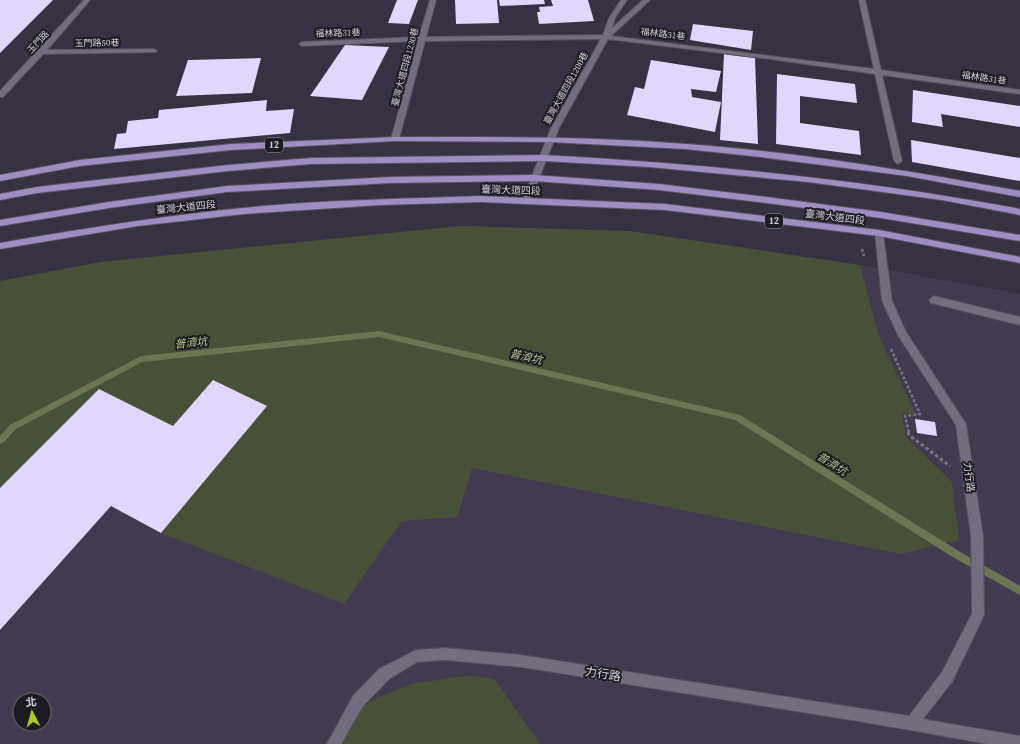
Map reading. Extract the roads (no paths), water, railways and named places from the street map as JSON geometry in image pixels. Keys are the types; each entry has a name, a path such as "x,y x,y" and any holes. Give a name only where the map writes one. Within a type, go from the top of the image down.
{"main road":[{"name":"12","path":"0,178 80,163 231,147 395,139 550,140 685,146 761,154 907,173 1020,194"},
{"name":"12","path":"0,197 37,190 205,170 311,161 543,158 649,164 808,179 942,197 1020,212"},
{"name":"臺灣大道四段","path":"0,223 109,205 227,189 390,180 534,178 674,189 881,215 1020,238"},
{"name":"臺灣大道四段","path":"0,246 138,223 244,211 389,202 480,199 665,207 879,233 1020,260"}],"street":[{"name":"玉門路","path":"0,95 87,0"},
{"name":"臺灣大道四段1230巷","path":"395,139 421,39 433,0"},
{"path":"606,37 612,18 624,0"},
{"name":"臺灣大道四段1200巷","path":"526,201 550,140 606,37 647,0"},
{"path":"862,0 898,161"},
{"name":"福林路31巷","path":"302,44 421,39 606,37 771,57 1020,92"},
{"name":"玉門路50巷","path":"41,52 154,51"},
{"name":"力行路","path":"879,233 887,300 902,334 961,424 977,536 978,615 947,677 912,724"},
{"path":"934,300 1020,321"},
{"name":"力行路","path":"334,744 358,701 384,674 416,656 445,654 521,662 912,724 1020,743"}],"waterway":[{"name":"普濟坑","path":"0,441 13,427 141,359 379,334 737,417 959,556 1020,591"}]}
